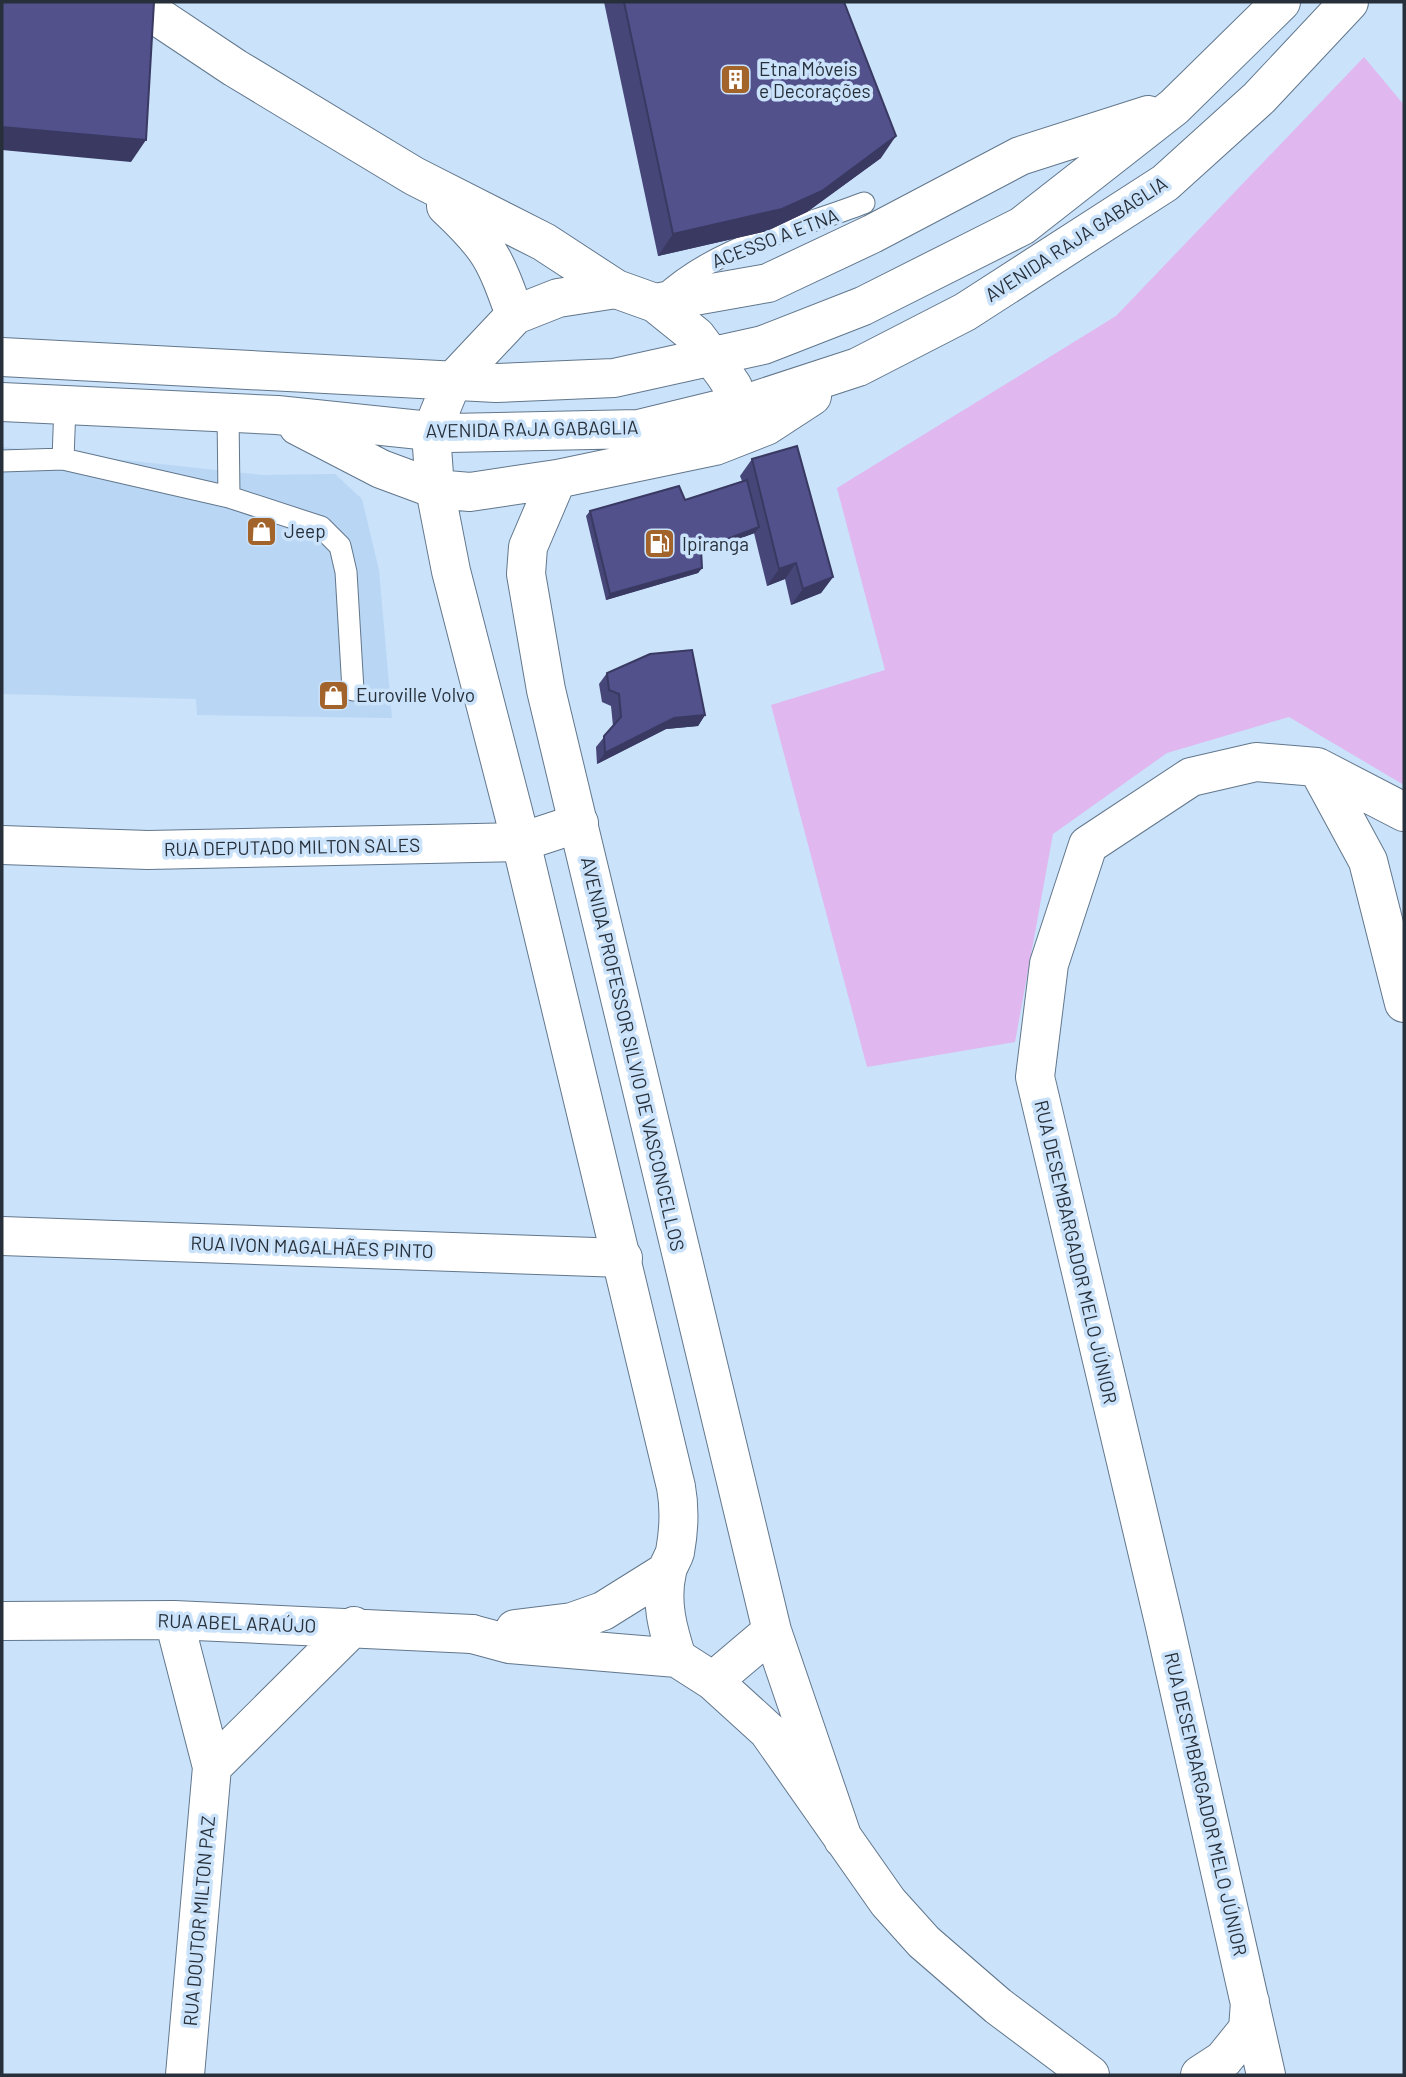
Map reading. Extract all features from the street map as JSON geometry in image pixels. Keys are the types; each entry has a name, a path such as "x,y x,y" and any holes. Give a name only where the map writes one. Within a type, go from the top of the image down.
{"street":[{"path":"136,2 235,68 414,176 544,242 616,289 655,303 696,336 733,387 736,405 715,446"},
{"path":"2,357 452,382 614,378 763,345 863,306 1022,226 1174,107 1281,2"},
{"name":"AVENIDA RAJA GABAGLIA","path":"2,402 277,415 431,432 639,429 736,405 858,367 965,312 1165,183 1259,98 1349,2"},
{"path":"655,303 768,283 868,209 1020,156 1174,107"},
{"path":"414,176 480,237 492,254 515,315"},
{"path":"616,289 558,298 515,315 452,382 431,432 435,489 450,570 521,842 623,1258 679,1505 674,1555 667,1571 665,1613 677,1658 713,1681 768,1731 888,1902 924,1942 998,2006 1090,2075"},
{"path":"277,415 381,469 435,489 470,492 557,479 715,446 766,426 858,367"},
{"name":"AVENIDA PROFESSOR SILVIO DE VASCONCELLOS","path":"557,479 528,547 526,574 546,691 772,1631 842,1839"},
{"name":"RUA DESEMBARGADOR MELO JÚNIOR","path":"1266,2075 1251,2000 1035,1077 1049,964 1088,845 1191,778 1256,762 1317,767 1404,813"},
{"path":"1317,767 1368,861 1402,976"},
{"name":"RUA DEPUTADO MILTON SALES","path":"2,845 148,850 521,842 579,823"},
{"name":"RUA IVON MAGALHÃES PINTO","path":"2,1236 623,1258"},
{"name":"RUA ABEL ARAÚJO","path":"2,1621 173,1620 354,1626 472,1634 572,1622 603,1611 667,1571"},
{"name":"RUA DOUTOR MILTON PAZ","path":"173,1620 212,1767 185,2075"},
{"path":"212,1767 354,1626"},
{"path":"713,1681 772,1631"},
{"name":"RUA ABEL ARAÚJO","path":"472,1634 509,1644 677,1658"},
{"name":"RUA DESEMBARGADOR MELO JÚNIOR","path":"1200,2075 1223,2060 1248,2029 1251,2000"}],"lane":[{"path":"63,459 65,405"},
{"path":"228,413 229,497"},
{"path":"2,461 63,459 229,497 321,527 340,546 346,572 353,690"}],"shaded area":[{"path":"1364,57 1404,105 1404,785 1289,717 1167,753 1053,834 1015,1042 867,1067 771,705 885,670 837,488 1116,316"},
{"path":"2,447 262,475 335,474 362,499 379,570 392,718 197,715 196,699 3,694"}],"building":[{"path":"2,2 154,2 146,140 2,127"},
{"name":"Etna Móveis e Decorações","path":"624,2 844,2 896,136 822,191 782,209 673,234"},
{"path":"797,446 833,577 803,589 796,563 779,569 752,459"},
{"name":"Ipiranga","path":"747,480 759,527 701,549 702,568 610,594 590,511 679,486 685,500"},
{"path":"692,650 705,715 674,718 605,753 604,736 621,717 619,694 609,690 607,673 650,654"}],"place":[{"name":"Etna Móveis e Decorações","path":"736,80"},
{"name":"Jeep","path":"261,531"},
{"name":"Ipiranga","path":"659,544"},
{"name":"Euroville Volvo","path":"333,695"}]}
